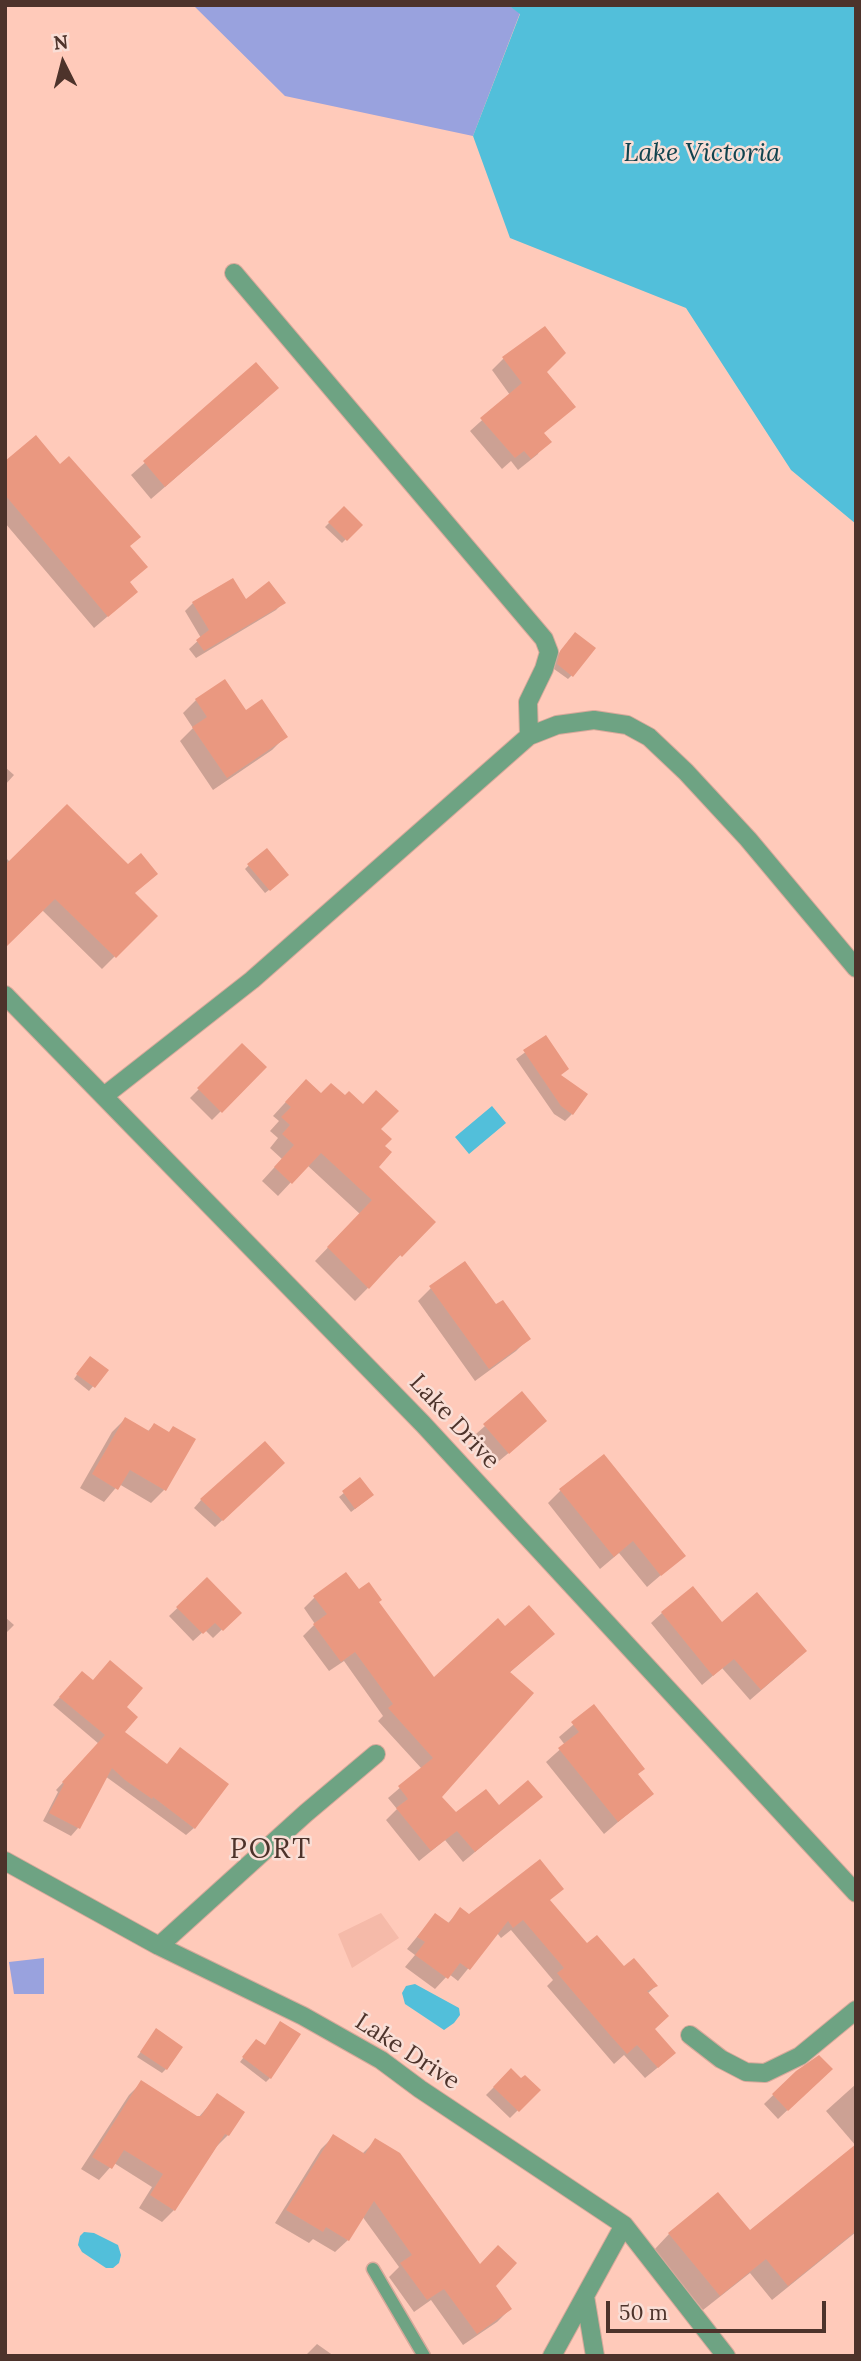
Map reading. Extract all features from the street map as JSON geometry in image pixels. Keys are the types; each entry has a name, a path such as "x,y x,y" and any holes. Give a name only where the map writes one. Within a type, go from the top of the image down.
{"street":[{"path":"234,273 544,639 549,652 528,702 528,736"},
{"path":"104,1096 252,979 528,736 557,725 594,720 627,725 649,737 686,772 748,839 856,968"},
{"name":"Lake Drive","path":"5,995 423,1424 856,1893"},
{"path":"159,1946 306,1813 376,1754"},
{"name":"Lake Drive","path":"5,1861 159,1946 303,2016 382,2060 420,2089 624,2224 726,2356"},
{"path":"690,2035 721,2059 738,2068 746,2072 765,2073 800,2056 856,2010"},
{"path":"552,2356 624,2224"},
{"path":"585,2296 595,2356"}],"lane":[{"path":"373,2269 424,2356"}],"shaded area":[{"path":"193,5 508,5 520,13 473,136 285,96"},
{"path":"381,1913 399,1938 352,1968 338,1934"},
{"path":"44,1958 44,1994 14,1994 9,1962"}],"water":[{"name":"Lake Victoria","path":"508,5 856,5 856,524 791,470 686,308 510,238 473,136 520,14"},
{"path":"492,1106 506,1123 469,1154 455,1137"},
{"path":"415,1984 459,2008 460,2015 454,2023 444,2030 405,2004 402,1993 406,1986"},
{"path":"84,2232 94,2233 118,2245 121,2255 119,2263 113,2268 106,2268 82,2252 78,2245"}],"building":[{"path":"545,326 566,353 547,372 576,407 544,433 552,442 531,459 524,451 515,458 480,418 522,383 502,357"},
{"path":"256,362 279,388 165,487 143,461"},
{"path":"36,435 60,464 69,456 141,537 130,546 148,567 130,582 138,592 108,617 5,495 5,461"},
{"path":"344,506 363,525 347,541 328,522"},
{"path":"233,578 246,599 269,581 286,603 204,651 196,640 209,630 192,602"},
{"path":"575,632 596,648 573,677 557,664 560,651"},
{"path":"225,679 246,710 262,699 288,737 227,778 192,727 207,717 195,699"},
{"path":"67,804 128,864 141,853 158,874 135,893 158,916 116,958 55,899 5,948 5,865"},
{"path":"267,848 289,875 270,891 247,864"},
{"path":"546,1035 569,1069 561,1075 588,1094 573,1115 561,1106 523,1050"},
{"path":"242,1043 267,1067 222,1113 197,1088"},
{"path":"306,1079 321,1093 331,1083 345,1095 349,1091 363,1104 376,1090 399,1111 381,1129 392,1139 385,1146 392,1152 379,1167 436,1222 402,1257 400,1255 369,1289 327,1247 372,1200 321,1153 292,1184 274,1167 294,1145 282,1134 290,1125 281,1117 291,1107 285,1102"},
{"path":"465,1261 496,1304 503,1300 531,1339 489,1369 429,1286"},
{"path":"90,1356 109,1370 95,1388 76,1374"},
{"path":"522,1391 547,1421 509,1454 483,1424"},
{"path":"125,1417 149,1431 154,1423 169,1432 173,1426 196,1439 166,1491 130,1470 118,1490 92,1474"},
{"path":"265,1441 285,1463 223,1521 200,1499"},
{"path":"604,1454 686,1556 661,1576 633,1541 614,1557 559,1489"},
{"path":"360,1477 374,1495 355,1509 342,1491"},
{"path":"346,1572 359,1589 369,1582 382,1600 379,1602 434,1677 498,1618 505,1626 529,1605 555,1634 510,1672 534,1693 442,1797 456,1812 486,1789 499,1805 528,1780 543,1797 475,1852 457,1831 431,1851 396,1808 408,1799 398,1786 433,1758 388,1708 393,1704 355,1652 341,1662 313,1624 327,1614 313,1596"},
{"path":"207,1577 242,1613 223,1631 215,1623 203,1634 176,1607"},
{"path":"693,1586 722,1622 757,1592 807,1651 761,1690 734,1659 713,1676 661,1612"},
{"path":"110,1660 143,1688 127,1707 138,1717 125,1732 167,1764 180,1747 229,1784 195,1829 112,1768 80,1829 49,1813 64,1784 62,1782 105,1735 59,1697 82,1671 93,1680"},
{"path":"594,1704 645,1769 638,1774 654,1794 618,1822 558,1748 579,1732 571,1722"},
{"path":"540,1859 564,1889 550,1900 587,1943 597,1935 624,1966 634,1958 658,1986 647,1991 669,2016 655,2029 676,2053 658,2068 637,2045 627,2054 557,1973 564,1968 523,1920 513,1928 508,1921 470,1970 460,1963 448,1979 415,1955 425,1942 417,1937 435,1913 449,1923 460,1907 469,1914"},
{"path":"280,2021 301,2034 271,2079 242,2057 256,2039 265,2045"},
{"path":"156,2028 183,2047 167,2070 140,2052"},
{"path":"819,2055 833,2069 788,2111 772,2094 796,2071"},
{"path":"511,2068 521,2078 525,2075 541,2090 519,2112 493,2087"},
{"path":"141,2080 197,2116 201,2116 217,2093 245,2112 229,2136 225,2134 175,2211 150,2195 163,2174 124,2150 112,2169 92,2157"},
{"path":"333,2134 365,2154 375,2138 400,2153 480,2264 498,2245 517,2263 496,2286 512,2309 477,2334 444,2289 427,2300 400,2263 412,2255 374,2201 349,2241 326,2227 323,2232 286,2210"},
{"path":"856,2144 856,2231 788,2286 766,2259 720,2296 668,2233 718,2192 750,2230"}],"district":[{"name":"PORT","path":"271,1850"}]}
